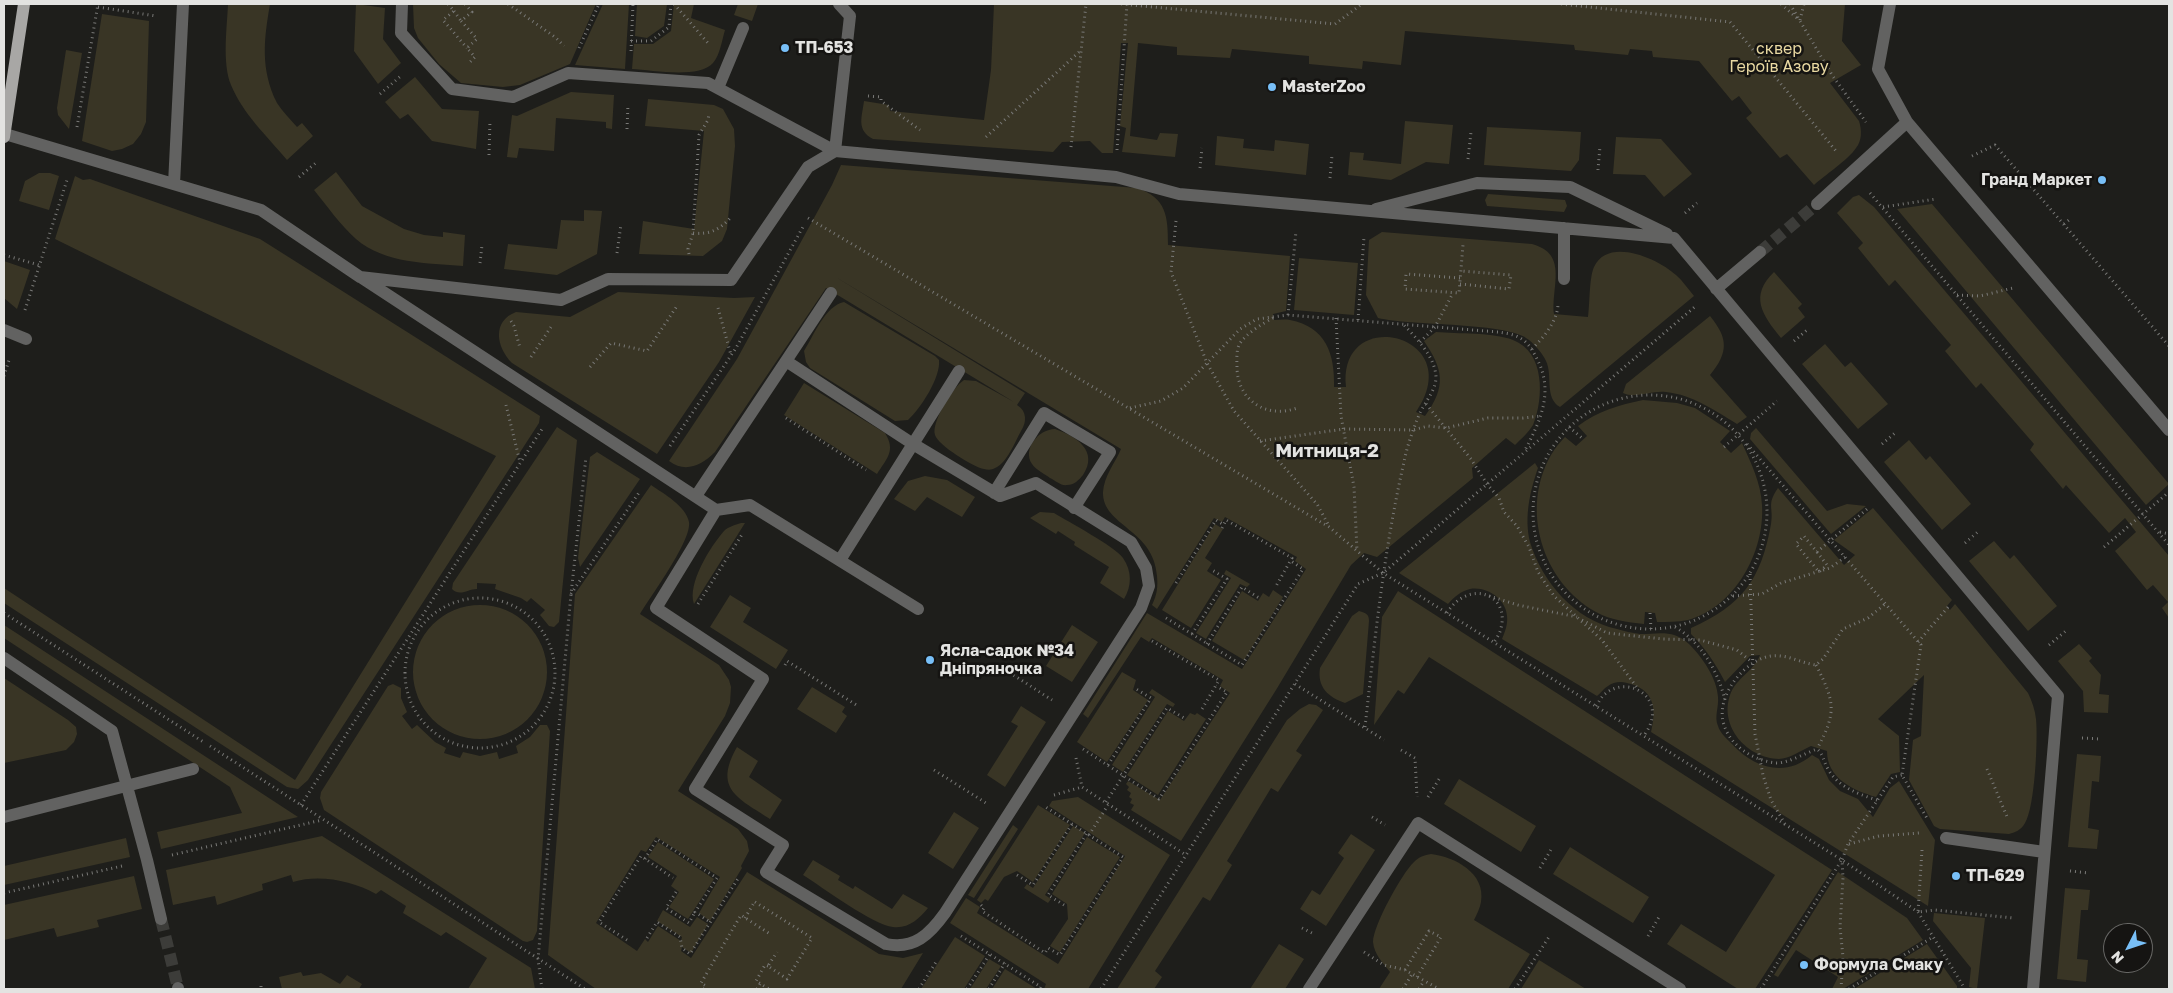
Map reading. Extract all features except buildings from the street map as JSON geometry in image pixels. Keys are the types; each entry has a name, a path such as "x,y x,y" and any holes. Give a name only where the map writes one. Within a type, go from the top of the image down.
{"main road":[{"path":"4,136 24,4"}],"lane":[{"path":"174,184 183,4"},
{"path":"402,4 401,33 452,89 513,97 568,73 708,83 835,151 1116,177 1178,194 1674,238"},
{"path":"835,151 850,16 840,4"},
{"path":"1890,4 1878,69 1907,122 2169,430"},
{"path":"718,88 743,28"},
{"path":"1817,204 1907,122"},
{"path":"4,136 261,210 360,277 520,377 557,406 716,510 750,506 918,609"},
{"path":"360,277 562,300 608,279 731,280 808,168 835,151"},
{"path":"1366,211 1477,183 1570,187 1674,238 2058,696 2033,989"},
{"path":"1564,228 1564,279"},
{"path":"1716,289 1760,252"},
{"path":"696,496 831,293"},
{"path":"4,330 26,339"},
{"path":"716,510 656,608 763,679 695,789 783,845 766,872 886,944 900,947 916,940 932,932 939,922 1142,604 1149,586 1146,568 1131,542 1036,483 1000,496 913,444 786,361"},
{"path":"840,560 958,371"},
{"path":"994,493 1044,413 1110,452 1074,508"},
{"path":"4,658 112,730 161,919"},
{"path":"4,817 126,784 193,769"},
{"path":"1310,989 1418,823 1680,989"},
{"path":"1941,836 2044,852"}],"path":[{"path":"448,4 477,39 467,48"},
{"path":"461,21 472,12 465,4"},
{"path":"508,4 555,37 575,57"},
{"path":"568,73 599,4"},
{"path":"629,77 633,4"},
{"path":"631,41 651,41 668,27 673,4"},
{"path":"673,4 714,50 729,62"},
{"path":"1068,172 1086,4"},
{"path":"1121,4 1335,24 1362,4"},
{"path":"1116,177 1127,4"},
{"path":"1561,4 1730,22 1852,172 2169,544"},
{"path":"1781,4 1800,21"},
{"path":"1790,4 1832,75 1882,145"},
{"path":"1800,21 1804,4"},
{"path":"75,135 98,6 182,20"},
{"path":"447,83 475,57 443,20 454,11"},
{"path":"980,143 1080,51"},
{"path":"380,94 402,74"},
{"path":"489,155 491,95"},
{"path":"862,96 881,97 881,101 924,133"},
{"path":"1467,167 1471,132"},
{"path":"692,226 699,135"},
{"path":"1946,168 1995,145 2169,346"},
{"path":"1598,176 1600,146"},
{"path":"1200,168 1202,148"},
{"path":"1330,178 1332,155"},
{"path":"299,177 317,162"},
{"path":"23,315 68,176"},
{"path":"1178,194 1171,272 1207,362 1234,411 1317,504 1329,526"},
{"path":"1882,207 1968,194"},
{"path":"1684,215 1697,203"},
{"path":"1288,314 1298,205"},
{"path":"571,594 736,348 812,210"},
{"path":"1358,320 1366,211"},
{"path":"693,233 702,234 716,231 732,216"},
{"path":"808,218 1329,526 1383,573 1842,860 1918,912 1965,989"},
{"path":"1460,278 1406,274 1405,289 1459,293 1464,220"},
{"path":"2064,224 2069,220"},
{"path":"616,256 621,224"},
{"path":"479,271 482,245"},
{"path":"4,255 39,265"},
{"path":"1460,284 1509,289 1510,275 1461,271"},
{"path":"1957,295 1980,296 2040,279"},
{"path":"590,367 611,342 648,351 693,280"},
{"path":"1101,989 1358,584 1383,573 1716,289"},
{"path":"520,463 505,404 540,343 580,291"},
{"path":"489,292 514,326 521,350 520,377"},
{"path":"1420,342 1435,327 1453,293"},
{"path":"1532,350 1542,339 1557,311"},
{"path":"1130,408 1161,401 1183,388 1240,329 1257,319 1288,314 1498,332 1521,338 1532,350 1540,365 1545,381 1546,398 1542,416 1524,453"},
{"path":"1275,317 1248,335 1240,344 1236,356 1240,389 1261,408 1279,413 1297,408"},
{"path":"1336,318 1338,387 1354,487 1357,551"},
{"path":"1365,727 1383,573 1397,492 1413,430 1436,378 1430,357 1420,342 1403,324"},
{"path":"4,376 10,355"},
{"path":"1724,447 1796,384"},
{"path":"1739,434 1755,459 1765,487 1768,517 1762,546 1750,573 1732,596 1716,609 1693,621 1674,626 1651,629 1620,625 1596,616 1575,603 1558,584 1544,563 1535,540 1533,524 1534,490 1541,466 1556,440 1577,419 1602,404 1631,398 1660,396 1690,401 1716,414 1739,434 1921,645 1902,775 1927,817 1941,836"},
{"path":"1426,404 1471,459 1487,484 1499,498 1504,512 1517,526 1538,572 1554,596 1602,640 1638,689 1648,697 1652,708 1652,721 1644,736"},
{"path":"301,805 557,406"},
{"path":"1260,440 1344,429 1413,430 1428,426 1446,428 1488,418 1542,416"},
{"path":"786,418 888,484"},
{"path":"542,989 538,958 571,594 589,426"},
{"path":"1569,426 1583,439"},
{"path":"1881,445 1896,432"},
{"path":"1817,552 1887,492"},
{"path":"2104,547 2169,492"},
{"path":"1142,604 1242,665 1303,569 1291,561 1292,558 1226,520 1223,526 1216,520 1173,587"},
{"path":"1963,545 1980,530"},
{"path":"694,611 744,531"},
{"path":"2159,532 2169,534"},
{"path":"1804,536 1827,565 1819,572 1796,544 1804,536"},
{"path":"1732,596 1762,594 1781,583 1830,568 1845,556"},
{"path":"1276,588 1291,561"},
{"path":"1192,634 1227,579 1212,570"},
{"path":"1750,573 1755,734 1763,776 1771,800 1785,825"},
{"path":"1918,642 1965,586"},
{"path":"1207,644 1242,588 1259,598"},
{"path":"1447,613 1462,596 1477,592 1518,605 1578,617 1607,633 1662,640 1689,638 1738,650 1752,662"},
{"path":"1489,596 1498,604 1502,614 1501,628 1494,642"},
{"path":"479,597 504,601 526,612 542,630 553,652 555,677 550,701 537,722 518,738 494,747 469,748 444,740 424,725 410,703 404,678 406,653 415,630 434,612 455,601 479,597"},
{"path":"1816,665 1824,659 1843,629 1868,618 1885,604"},
{"path":"4,613 585,989"},
{"path":"1650,613 1651,629"},
{"path":"1674,626 1689,638 1713,666 1722,685 1725,700"},
{"path":"2042,650 2067,630"},
{"path":"1150,644 1152,640 1219,680 1202,709"},
{"path":"1769,656 1783,656 1816,665 1827,688 1832,706 1829,727 1816,749 1779,763 1760,759 1744,752 1728,733 1722,719 1725,700 1732,684 1752,662 1769,656"},
{"path":"784,668 787,661 858,706"},
{"path":"1001,667 1073,714"},
{"path":"555,677 563,680"},
{"path":"1295,684 1384,740"},
{"path":"1596,706 1604,694 1612,689 1624,685 1638,689"},
{"path":"1080,747 1159,799 1226,692 1216,686"},
{"path":"1108,765 1151,698 1136,689"},
{"path":"1064,905 1048,895 1123,776 1167,708 1184,718"},
{"path":"2076,737 2100,739"},
{"path":"1816,749 1823,754 1826,767 1836,781 1851,790 1877,800"},
{"path":"1401,750 1415,758 1418,823"},
{"path":"1987,769 2018,848"},
{"path":"934,770 1008,816"},
{"path":"1761,989 1842,860 1848,844 1893,777 1902,775"},
{"path":"1428,797 1441,776"},
{"path":"1082,787 1186,855"},
{"path":"984,908 982,911 1045,953 1048,948 1060,955 1123,857 1038,802"},
{"path":"1372,817 1391,830"},
{"path":"1918,912 1918,888 1927,817"},
{"path":"1017,875 1033,884 1072,824"},
{"path":"1848,844 1879,836 1924,832 1941,836"},
{"path":"645,859 657,839 717,878 689,922 666,908 676,892"},
{"path":"1540,868 1552,848"},
{"path":"627,940 599,922 641,856 673,878"},
{"path":"1841,989 1842,860"},
{"path":"2065,870 2089,872"},
{"path":"647,938 657,922 680,937 682,948 690,954 740,874"},
{"path":"745,918 755,902 812,938 787,979 768,966"},
{"path":"1918,912 1936,910 2039,921"},
{"path":"696,912 710,922"},
{"path":"704,989 706,986 701,983 741,915 770,934"},
{"path":"1515,989 1563,915"},
{"path":"1648,936 1659,917"},
{"path":"939,922 1005,963 1041,987 1040,989"},
{"path":"1405,970 1429,930 1441,938 1417,976"},
{"path":"1849,989 1933,937"},
{"path":"1342,938 1384,965 1405,970 1439,989"},
{"path":"768,989 756,981 777,952"},
{"path":"967,989 990,954"},
{"path":"989,989 1005,963"},
{"path":"1403,989 1412,974"},
{"path":"1419,989 1424,981"},
{"path":"757,989 760,984"}],"green space":[{"path":"228,4 270,4 265,42 268,78 279,106 297,127 302,123 313,136 287,160 242,106 231,85 226,56"},
{"path":"356,4 385,8 383,39 401,63 378,84 354,51"},
{"path":"413,4 596,4 570,64 520,85 503,87 461,83 439,64 418,38 414,28"},
{"path":"603,4 629,4 625,69 575,65"},
{"path":"637,4 667,4 664,26 647,38 635,36"},
{"path":"674,4 694,4 691,18 725,30 715,60 706,68 697,71 663,72 632,69 634,44 653,44 671,31"},
{"path":"738,4 758,4 752,21 734,15"},
{"name":"сквер Героїв Азову","path":"994,4 1845,4 1842,41 1861,65 1830,83 1859,121 1860,139 1858,145 1848,157 1814,185 1787,154 1780,158 1746,118 1752,113 1739,96 1732,101 1699,61 1653,57 1652,51 1630,49 1628,55 1575,50 1574,45 1405,31 1401,65 1363,61 1362,69 1309,64 1309,56 1232,49 1230,58 1177,55 1177,47 1138,43 1130,136 1157,140 1160,133 1178,134 1175,157 1122,152 1126,128 1120,126 1128,43 1121,43 1113,153 1102,153 1090,141 1062,142 1053,152 873,139 864,132 861,118 864,101 889,105 890,111 984,120 991,70"},
{"path":"102,14 149,21 146,122 141,134 133,144 112,151 82,141"},
{"path":"66,50 82,53 69,129 58,115 57,108"},
{"path":"415,77 442,109 479,111 476,149 432,141 408,114 400,119 385,102"},
{"path":"571,92 614,95 612,129 606,128 606,122 556,118 554,151 519,148 517,158 507,157 512,115 517,116"},
{"path":"648,99 714,105 723,109 734,129 735,146 727,229 722,241 703,256 639,254 643,221 694,229 704,131 645,126"},
{"path":"1405,121 1453,125 1449,164 1426,162 1391,180 1348,175 1350,152 1364,153 1363,160 1401,164"},
{"path":"1487,127 1581,132 1579,160 1571,171 1484,165"},
{"path":"1217,136 1244,139 1243,148 1274,151 1275,140 1309,144 1306,175 1215,165"},
{"path":"1616,137 1661,139 1692,174 1664,197 1645,175 1613,174"},
{"path":"841,165 1137,188 1147,192 1160,203 1164,210 1168,245 1290,256 1286,311 1273,314 1274,320 1288,320 1302,324 1320,336 1330,353 1333,364 1334,387 1346,387 1349,361 1361,344 1378,337 1398,339 1415,348 1427,363 1428,385 1416,412 1425,416 1437,396 1440,378 1435,360 1424,341 1436,332 1485,334 1505,337 1523,346 1531,355 1536,365 1540,389 1537,414 1531,428 1515,445 1506,438 1472,468 1473,478 1377,557 1364,553 1351,565 1276,690 1181,841 1131,810 1134,805 1130,803 1132,799 1129,797 1131,793 1127,790 1129,787 1126,784 1128,781 1160,800 1230,693 1220,686 1223,680 1152,638 1149,642 1141,637 1088,718 1083,714 1147,613 1242,669 1306,569 1295,561 1297,557 1225,517 1222,522 1214,518 1157,609 1152,605 1157,584 1154,560 1147,548 1111,513 1105,503 1103,492 1105,481 1121,449 834,276 1025,393 1017,405 1024,413 1023,428 1003,462 990,470 972,464 956,455 942,444 935,435 936,422 954,390 964,380 976,381 1014,402 826,288 715,452 704,461 693,466 681,467 669,461 737,359 832,185"},
{"path":"336,172 362,206 404,229 424,235 443,237 443,232 465,235 463,266 421,263 393,258 367,247 356,239 314,190"},
{"path":"39,173 50,173 59,176 49,210 19,201 25,181"},
{"path":"75,176 83,180 90,179 260,239 540,416 539,423 308,780 298,789 287,787 4,603 4,588 295,780 496,456 55,239"},
{"path":"1488,194 1565,200 1567,206 1564,212 1487,206 1485,200"},
{"path":"1859,195 1874,207 2169,556 2169,618 2162,608 2168,602 2153,585 2147,590 2115,551 2136,532 2125,518 2109,533 2066,485 2063,489 2030,450 2034,444 1981,383 1976,388 1945,351 1951,345 1895,280 1889,286 1858,248 1863,243 1837,213 1853,197"},
{"path":"1932,204 2169,484 2146,505 1897,209"},
{"path":"584,210 602,211 597,254 557,275 504,269 508,244 557,249 561,220 584,221"},
{"path":"1382,232 1532,244 1543,249 1551,255 1556,273 1554,314 1588,317 1592,272 1601,258 1610,253 1634,253 1658,263 1679,277 1694,296 1560,407 1555,403 1550,392 1548,367 1545,358 1529,340 1518,334 1481,327 1393,321 1378,318 1366,295 1369,240"},
{"path":"1299,258 1358,263 1354,315 1294,310"},
{"path":"4,261 30,270 17,309 4,298"},
{"path":"1774,272 1802,304 1798,308 1805,317 1781,338 1768,321 1761,305 1760,297 1766,281"},
{"path":"618,292 734,298 755,297 719,362 657,454 512,363 500,342 500,328 503,322 508,316 516,312 570,317"},
{"path":"844,302 939,360 937,375 929,392 919,408 908,420 895,421 810,368 806,362 804,351 821,322 831,309"},
{"path":"1710,316 1720,331 1724,345 1721,359 1710,375 1747,417 1737,424 1703,404 1685,396 1666,392 1633,395 1623,393 1626,384"},
{"path":"1825,344 1845,367 1851,362 1888,404 1858,429 1802,364"},
{"path":"804,383 885,433 890,450 887,459 877,474 784,415"},
{"path":"1643,400 1677,403 1695,408 1730,431 1720,442 1731,453 1742,443 1760,489 1762,523 1752,559 1744,575 1720,603 1705,613 1688,620 1657,622 1655,613 1645,612 1644,624 1613,619 1596,612 1577,599 1562,582 1550,563 1542,542 1537,520 1537,498 1542,476 1551,455 1565,437 1576,446 1587,436 1578,426 1601,412"},
{"path":"557,427 577,440 559,622 554,627 549,626 540,615 545,610 531,598 527,602 495,589 496,584 477,583 477,589 461,593 452,589 453,583"},
{"path":"1756,428 1827,511 1847,504 1866,506 1831,534 1750,439 1751,433"},
{"path":"1055,429 1077,440 1087,452 1087,466 1083,475 1072,484 1063,485 1058,483 1038,470 1029,458 1031,446 1038,436 1043,432"},
{"path":"1909,440 1926,460 1930,456 1971,504 1942,530 1884,462"},
{"path":"597,452 640,479 580,567 578,558 590,457"},
{"path":"1535,463 1538,468 1530,495 1528,533 1535,557 1552,585 1562,597 1587,617 1602,624 1637,634 1671,634 1689,644 1704,661 1715,683 1718,697 1716,719 1719,729 1728,740 1750,759 1770,767 1781,768 1802,762 1812,755 1819,759 1829,780 1840,791 1858,799 1873,817 1890,788 1899,781 1935,840 1928,906 1651,732 1654,715 1653,708 1648,695 1643,690 1627,683 1617,682 1607,687 1597,696 1502,639 1507,625 1506,610 1494,595 1483,590 1470,589 1458,595 1448,604 1399,573"},
{"path":"925,476 947,480 975,497 962,517 927,497 915,511 894,499 908,481"},
{"path":"651,485 679,506 684,511 689,522 688,530 678,554 640,614 719,665 729,680 731,687 730,703 725,716 678,791 738,829 747,841 749,851 741,866 742,868 710,921 699,913 720,877 656,837 646,852 641,850 596,923 637,951 645,939 648,942 658,926 681,941 682,937 657,921 663,910 690,927 697,917 708,924 691,953 682,947 681,951 691,958 747,872 879,954 903,958 923,953 901,989 596,989 548,955 575,594"},
{"path":"1778,488 1844,565 1855,555 1834,540 1873,508 1952,600 1947,606 1950,610 1955,604 2028,693 2036,719 2035,772 2028,815 2025,823 2018,830 2009,834 1940,829 1934,826 1909,780 1913,740 1921,736 1924,675 1878,719 1899,736 1900,772 1891,774 1876,797 1858,791 1836,776 1831,769 1827,751 1811,746 1791,756 1779,759 1756,753 1738,739 1732,729 1729,718 1730,695 1736,684 1754,666 1760,655 1750,656 1725,682 1710,656 1691,634 1691,628 1724,610 1736,600 1755,575 1767,544 1772,518 1771,502"},
{"path":"1040,512 1054,513 1119,553 1126,563 1130,578 1130,584 1124,599 1100,583 1109,567 1074,545 1075,542 1058,531 1056,534 1030,518"},
{"path":"745,523 694,604 694,586 697,576 712,546 724,531"},
{"path":"1215,524 1223,529 1205,558 1212,563 1207,571 1221,580 1191,628 1162,610"},
{"path":"1994,541 2010,559 2014,555 2057,606 2028,631 1969,561"},
{"path":"1226,570 1250,584 1247,587 1240,584 1206,639 1196,633 1231,578 1224,574"},
{"path":"1273,590 1283,597 1244,660 1212,641 1242,591 1258,601 1263,593 1269,597"},
{"path":"1398,591 1832,870 1755,989 1738,989 1667,944 1681,924 1726,952 1775,875 1429,657 1404,694 1398,690 1374,725 1382,617"},
{"path":"730,595 751,608 743,622 788,650 776,669 710,627"},
{"path":"480,605 506,610 528,624 542,646 547,672 542,698 528,720 506,734 480,739 454,734 432,720 418,698 413,672 418,646 432,624 454,610"},
{"path":"1359,611 1367,614 1369,621 1363,694 1345,703 1334,698 1322,686 1320,668 1352,616"},
{"path":"4,625 298,817 161,849 157,832 242,813 230,787 4,638"},
{"path":"1072,625 1098,642 1072,682 1046,666"},
{"path":"2079,644 2092,658 2089,661 2101,675 2099,694 2109,695 2108,713 2084,712 2083,691 2058,661"},
{"path":"1122,672 1136,680 1133,690 1148,700 1107,762 1077,742"},
{"path":"4,678 76,727 77,734 74,742 66,750 4,763"},
{"path":"393,684 401,688 401,698 407,712 402,716 412,729 417,725 435,742 446,748 444,753 460,758 463,752 480,756 497,752 499,759 518,753 516,746 530,737 540,725 547,725 550,731 537,931 533,940 523,941 324,810 320,798 321,792 388,686"},
{"path":"812,687 845,707 842,712 847,716 836,733 797,709"},
{"path":"1152,689 1175,704 1173,707 1167,704 1123,772 1112,765 1155,697 1149,693"},
{"path":"1309,704 1316,705 1323,710 1296,751 1302,755 1278,792 1271,788 1227,861 1232,865 1210,901 1203,897 1155,971 1162,977 1154,989 1117,989 1287,720"},
{"path":"1021,706 1046,722 1005,787 987,775 1018,726 1011,722"},
{"path":"1168,711 1184,721 1190,713 1195,715 1197,713 1206,719 1158,795 1127,775"},
{"path":"737,747 758,761 749,777 782,800 770,819 739,798 732,791 728,783 730,761"},
{"path":"2077,754 2101,756 2099,782 2092,781 2088,828 2099,830 2097,849 2068,847"},
{"path":"1459,779 1536,826 1521,852 1444,804"},
{"path":"1078,797 1170,855 1088,989 1044,989 1046,984 950,923 966,898 980,907 977,913 1058,964 1125,856 1049,806 1052,801"},
{"path":"1038,805 1070,825 1033,882 1017,871 1004,877 988,901 985,899 981,903 977,900"},
{"path":"954,812 979,828 953,869 928,853"},
{"path":"1013,825 1018,829 974,898 968,895"},
{"path":"1073,826 1085,833 1045,895 1051,899 1048,903 1024,888 1027,884 1033,888"},
{"path":"1351,834 1375,850 1326,926 1300,909 1312,890 1320,895 1344,858 1338,853"},
{"path":"322,836 531,968 535,989 468,989 487,958 446,932 441,936 403,913 406,906 381,890 376,894 346,882 325,879 293,882 291,875 262,884 263,890 217,905 215,896 173,905 166,870"},
{"path":"1087,837 1120,857 1060,952 1050,946 1068,919 1067,904 1052,894"},
{"path":"126,838 130,857 4,885 4,866"},
{"path":"658,842 714,879 688,919 669,907 679,892 671,886 677,876 648,857"},
{"path":"1570,847 1649,897 1633,923 1553,874"},
{"path":"1431,854 1459,863 1474,875 1479,883 1481,904 1474,920 1530,954 1508,989 1379,989 1390,972 1375,950 1374,934 1389,900 1409,868 1420,858"},
{"path":"813,860 840,876 838,880 853,889 855,886 892,909 903,894 928,908 921,916 908,925 893,927 884,925 861,913 803,875"},
{"path":"1838,872 1907,918 1923,940 1843,989 1832,989 1838,977 1796,950 1778,977 1774,975"},
{"path":"134,876 142,909 97,920 99,927 57,937 54,928 4,940 4,905"},
{"path":"2065,888 2090,890 2088,910 2081,910 2077,959 2088,960 2086,982 2057,979"},
{"path":"1934,913 1985,918 1977,989 1969,987 1971,968 1933,921"},
{"path":"955,937 985,956 964,989 921,989"},
{"path":"1279,944 1304,959 1285,989 1250,989"},
{"path":"1927,944 1957,986 1957,989 1854,989"},
{"path":"989,959 1001,966 986,989 970,989"},
{"path":"1539,960 1586,989 1521,989"},
{"path":"1005,969 1037,989 992,989"},
{"path":"301,972 303,976 321,973 340,984 347,975 362,984 359,989 282,989 279,977"}],"tunnel":[{"path":"1760,252 1817,204"},
{"path":"161,919 178,988"}],"place":[{"name":"ТП-653","path":"785,48"},
{"name":"MasterZoo","path":"1272,87"},
{"name":"Гранд Маркет","path":"2102,180"},
{"name":"Ясла-садок №34 Дніпряночка","path":"930,660"},
{"name":"ТП-629","path":"1956,876"},
{"name":"Формула Смаку","path":"1804,965"}],"district":[{"name":"Митниця-2","path":"1327,451"}]}
